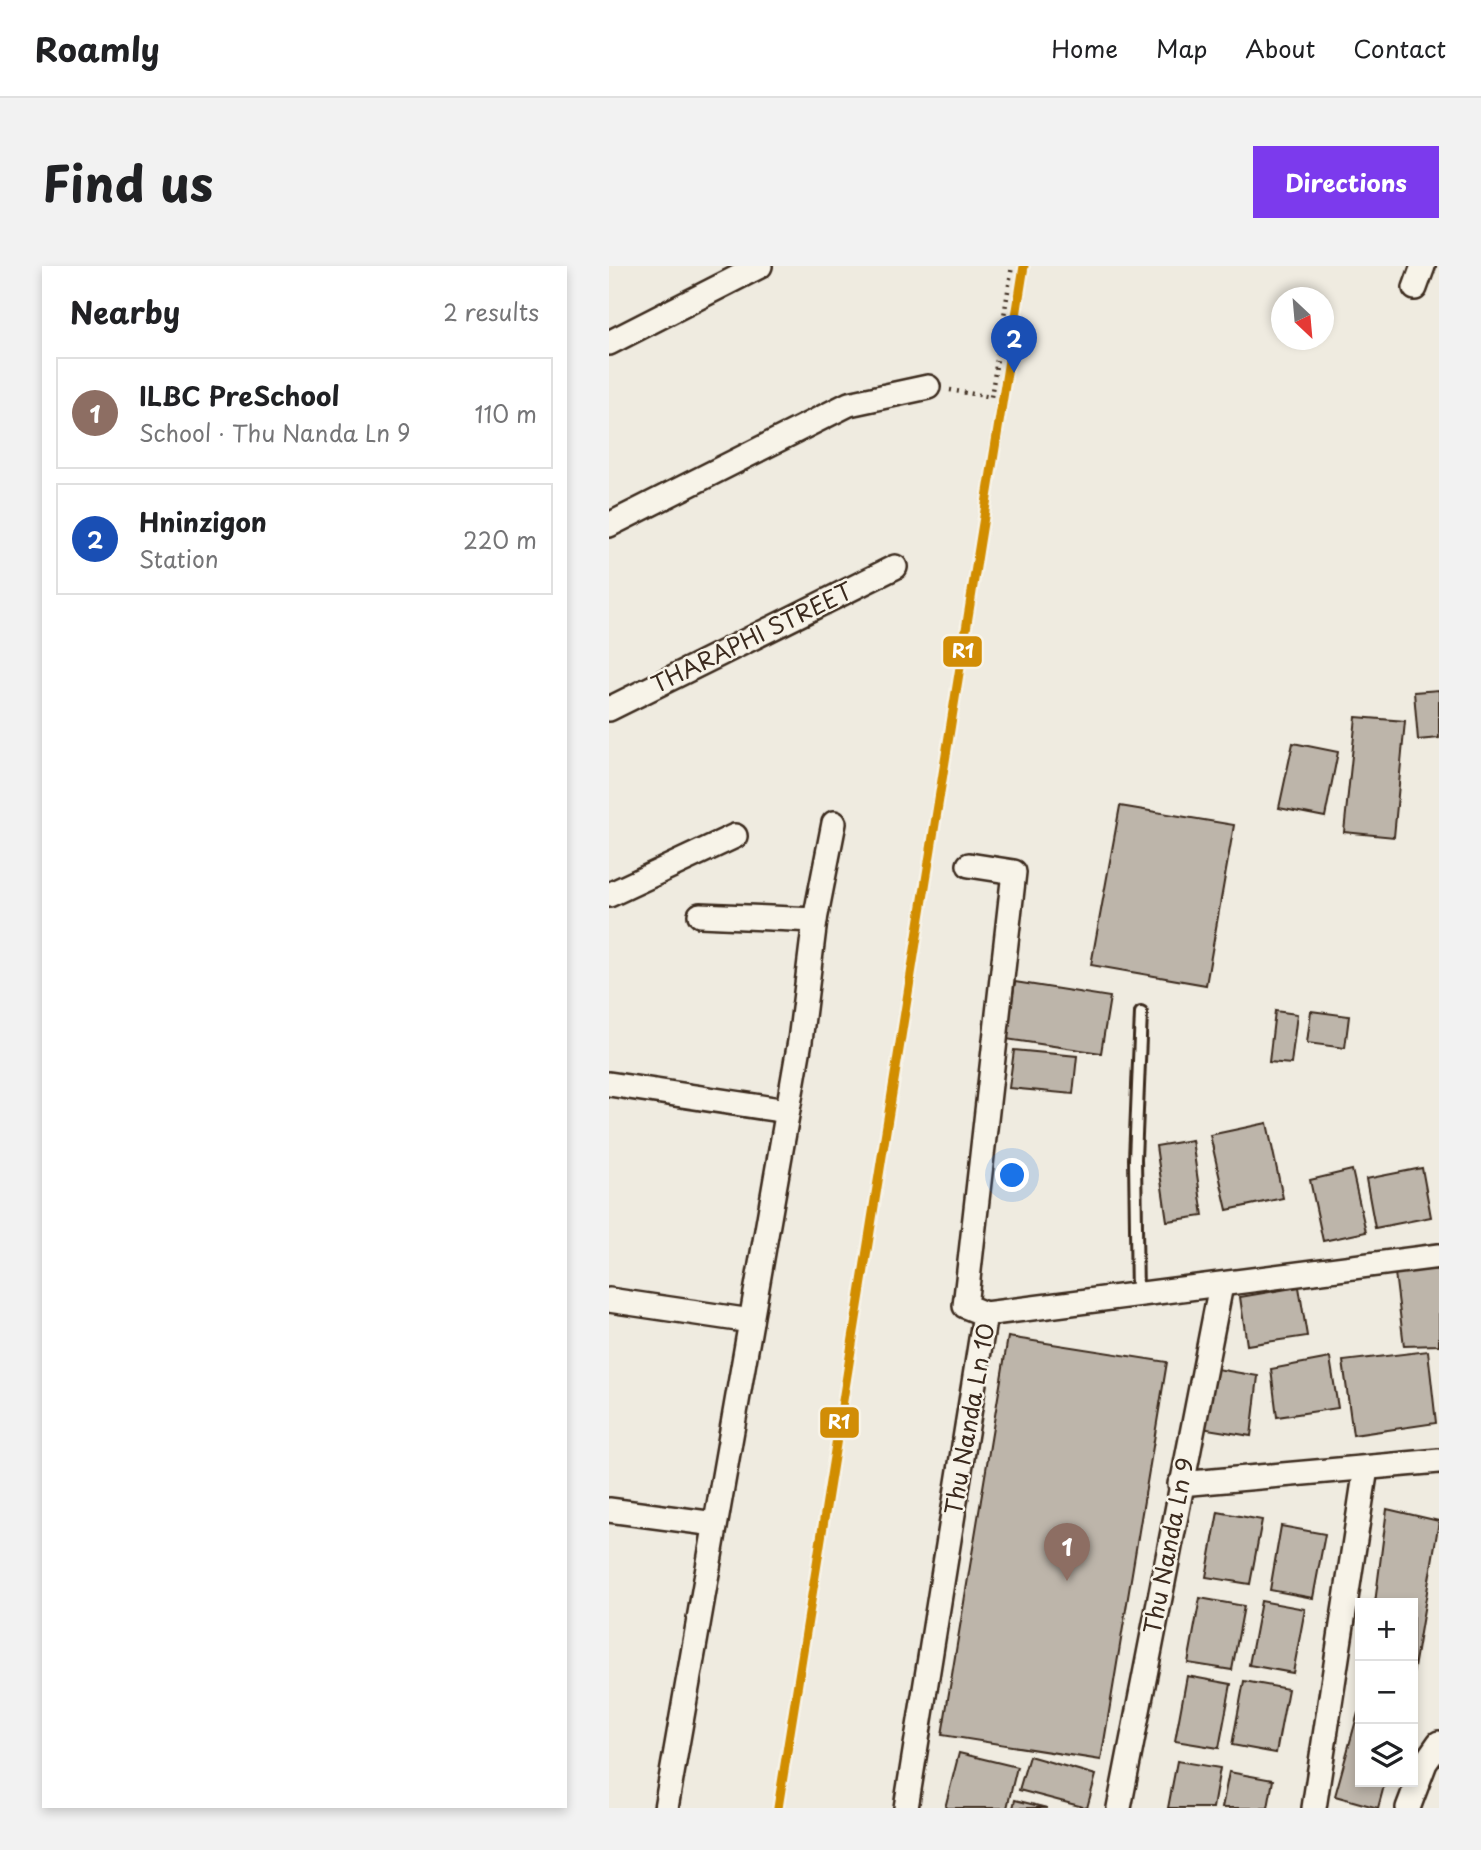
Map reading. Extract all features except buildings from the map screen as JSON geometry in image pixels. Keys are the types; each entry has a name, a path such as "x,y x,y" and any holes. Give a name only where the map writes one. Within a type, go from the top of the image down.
{"street":[{"path":"609,343 760,266"},
{"path":"609,525 849,404 928,387"},
{"name":"THARAPHI STREET","path":"609,709 895,567"},
{"path":"666,1808 800,1041 815,920 834,823"},
{"path":"609,895 735,836"},
{"path":"969,865 1014,873 965,1306 985,1314"},
{"path":"700,915 815,920"},
{"path":"609,1084 787,1111"},
{"name":"Thu Nanda Ln 10","path":"906,1808 985,1314 1439,1256"},
{"name":"Thu Nanda Ln 9","path":"1119,1808 1220,1285"},
{"path":"609,1300 751,1321"},
{"path":"1181,1484 1439,1461"},
{"path":"1314,1808 1366,1468"},
{"path":"609,1510 715,1524"},
{"path":"1408,1808 1425,1763 1439,1742"}],"lane":[{"path":"1137,1295 1135,1159 1140,1013"}],"path":[{"path":"928,387 991,397 1012,266"}],"transit line":[{"name":"R1","path":"778,1808 1024,266"}],"place":[{"name":"Hninzigon","path":"1014,373"},
{"name":"ILBC PreSchool","path":"1067,1581"}]}
